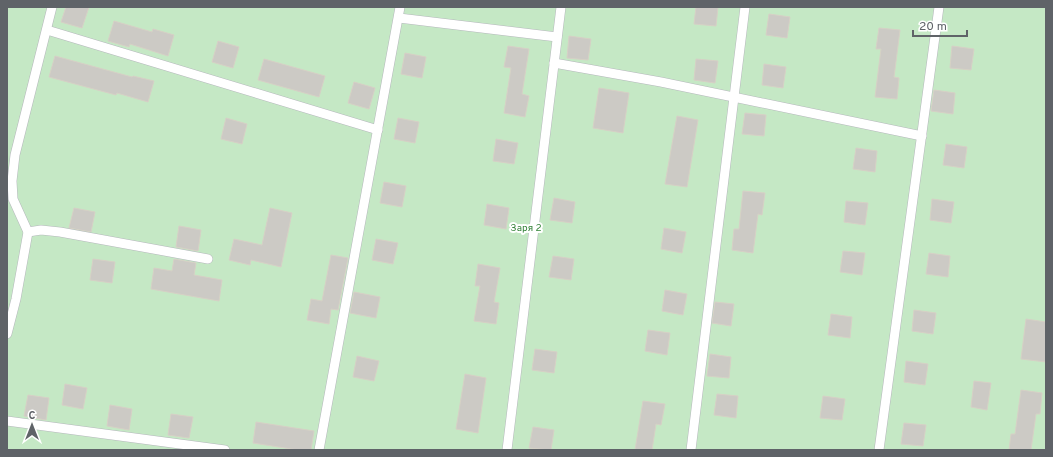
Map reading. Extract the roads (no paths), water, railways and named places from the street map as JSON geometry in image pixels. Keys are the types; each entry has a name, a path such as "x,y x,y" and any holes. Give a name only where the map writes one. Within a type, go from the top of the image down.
{"lane":[{"path":"7,334 16,299 28,232 13,199 12,181 15,155 52,7"},
{"path":"319,450 400,7"},
{"path":"508,450 561,7"},
{"path":"691,450 745,7"},
{"path":"879,450 939,7"},
{"path":"399,18 557,37"},
{"path":"47,30 378,130"},
{"path":"554,63 733,97 922,136"},
{"path":"28,232 41,230 60,232 208,259"},
{"path":"7,422 225,450"}],"park label":[{"name":"Заря 2","path":"526,228"}]}
